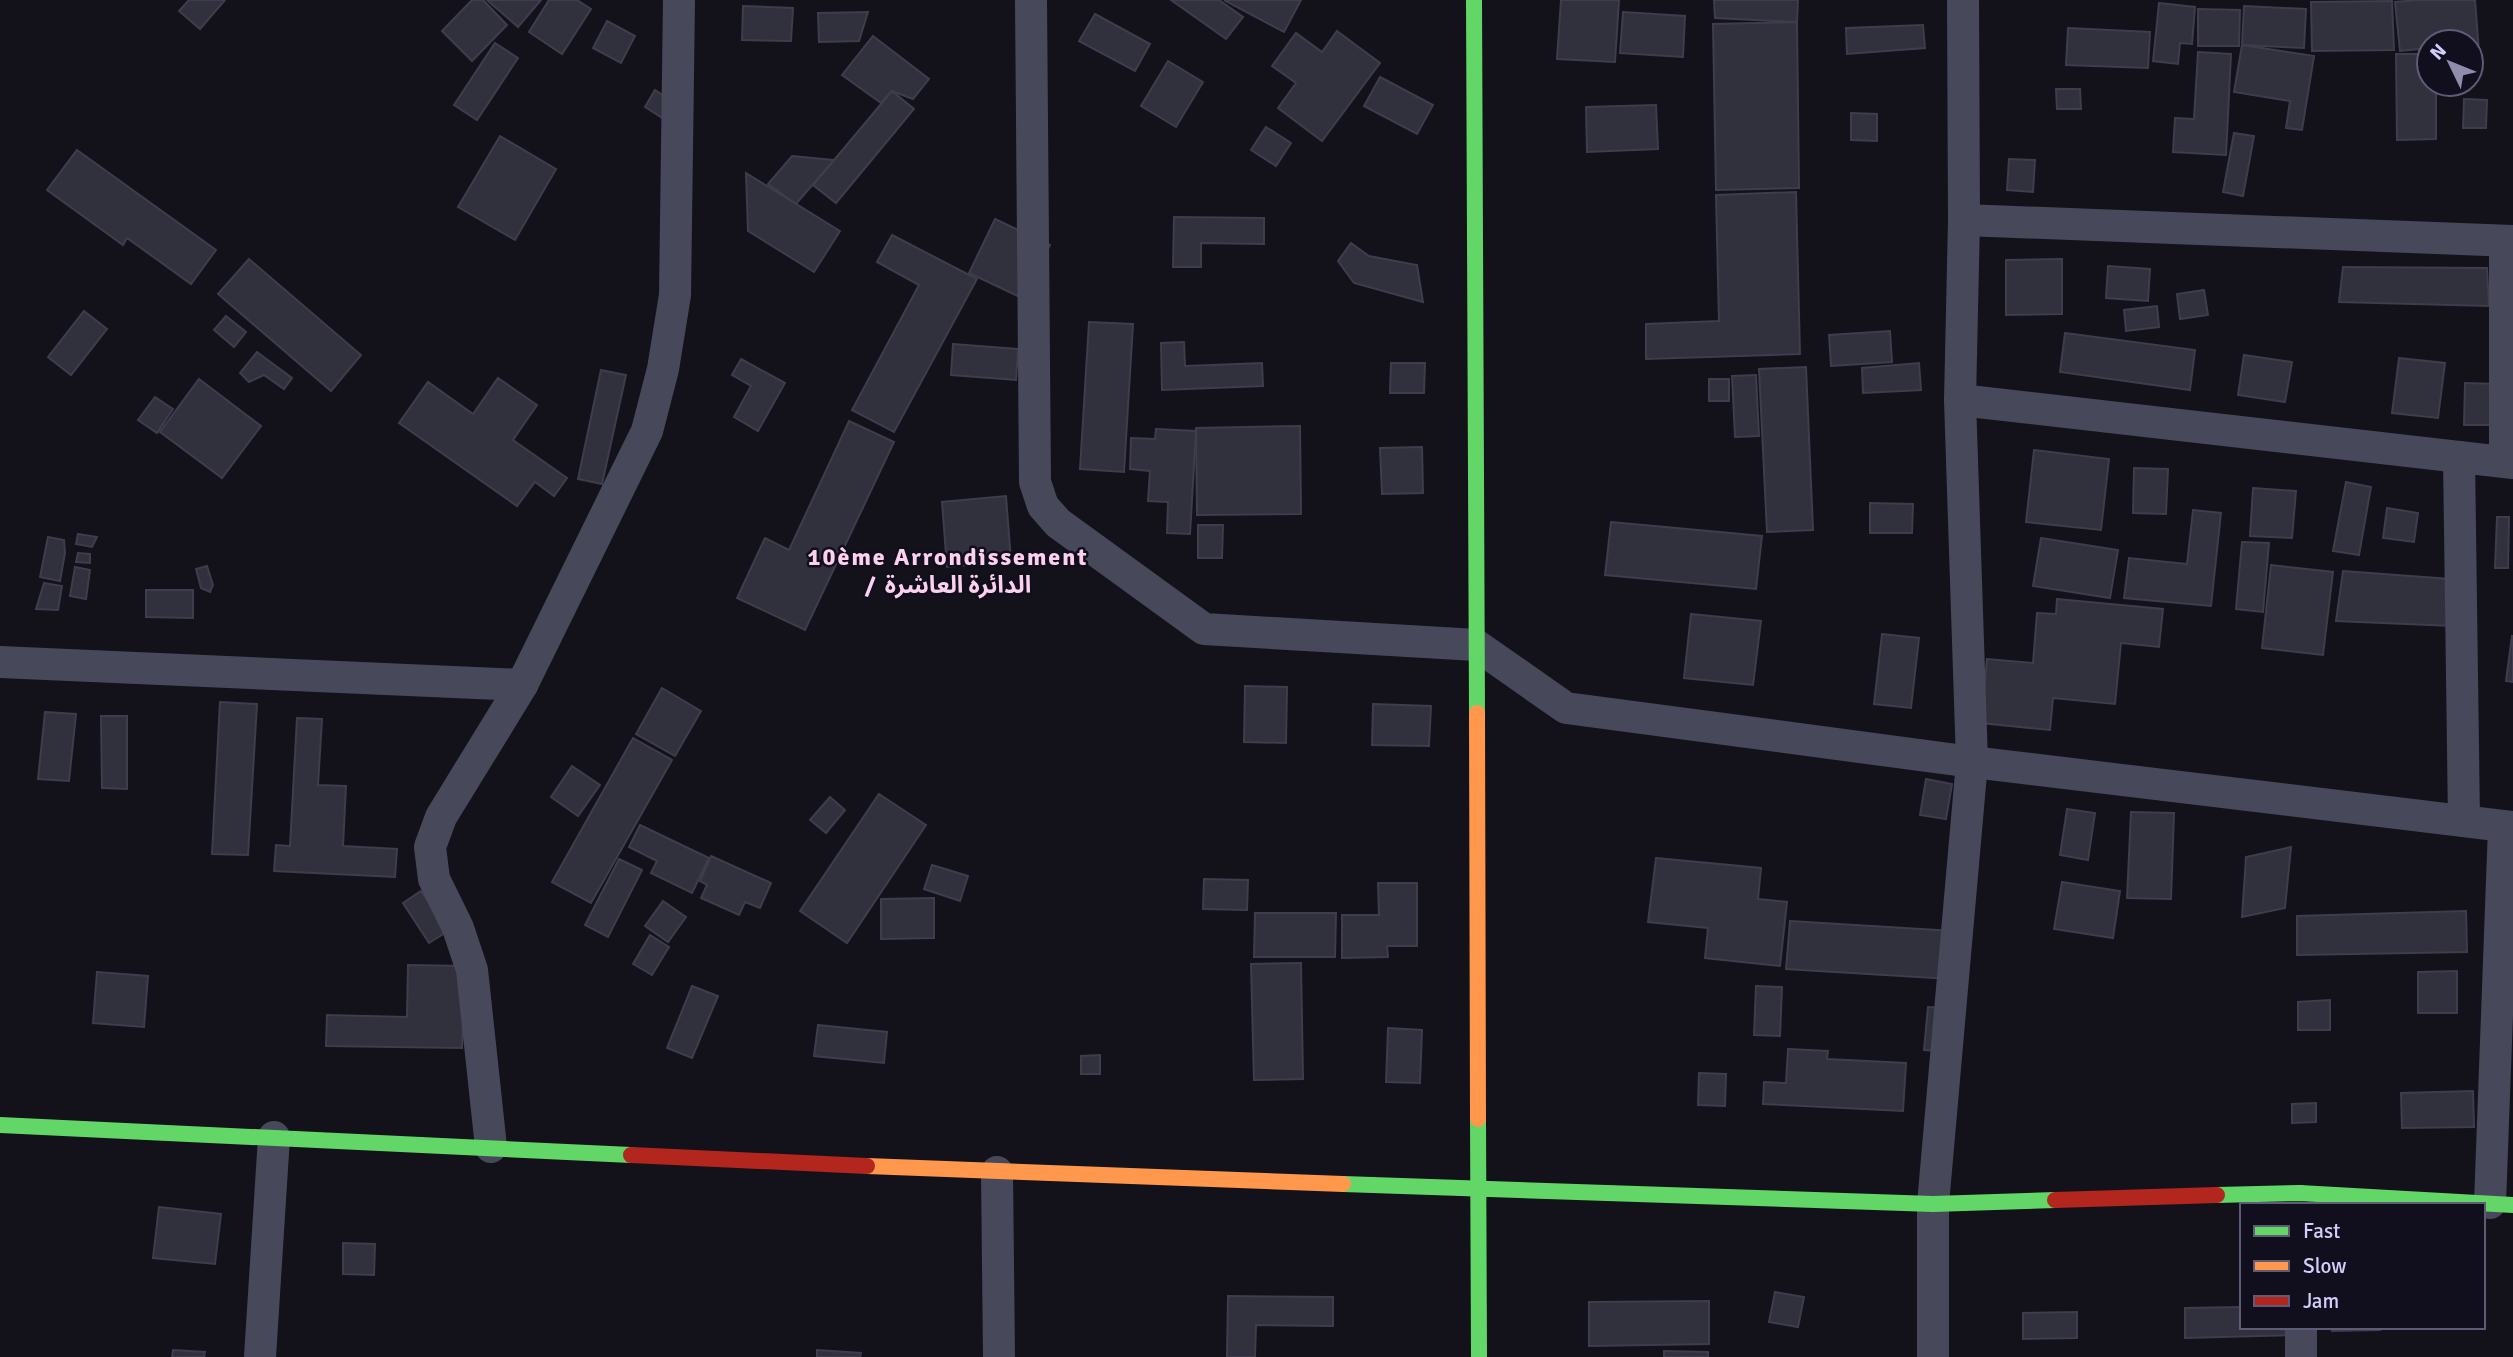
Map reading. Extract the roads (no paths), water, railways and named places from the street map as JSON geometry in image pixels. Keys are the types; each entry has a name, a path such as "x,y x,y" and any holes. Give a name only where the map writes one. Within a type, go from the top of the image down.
{"street":[{"path":"491,1147 472,970 458,928 434,879 430,847 440,817 522,685 646,431 663,369 675,295 679,0"},
{"path":"1031,0 1035,482 1043,506 1058,523 1204,629 1476,645 1566,708 1972,762 2509,827 2502,1204"},
{"path":"1474,0 1479,1357"},
{"path":"1933,1357 1933,1204 1972,762 1960,400 1964,220 1964,0"},
{"path":"1960,400 2509,463 2509,241 1964,220"},
{"path":"2459,457 2463,821"},
{"path":"0,662 522,685"},
{"path":"0,1125 997,1172 1933,1204 2300,1199 2462,1203"},
{"path":"260,1357 274,1137"},
{"path":"997,1172 999,1357"},
{"path":"2301,1329 2301,1357"}],"district":[{"name":"10ème Arrondissement / الدائرة العاشرة","path":"948,571"}]}
